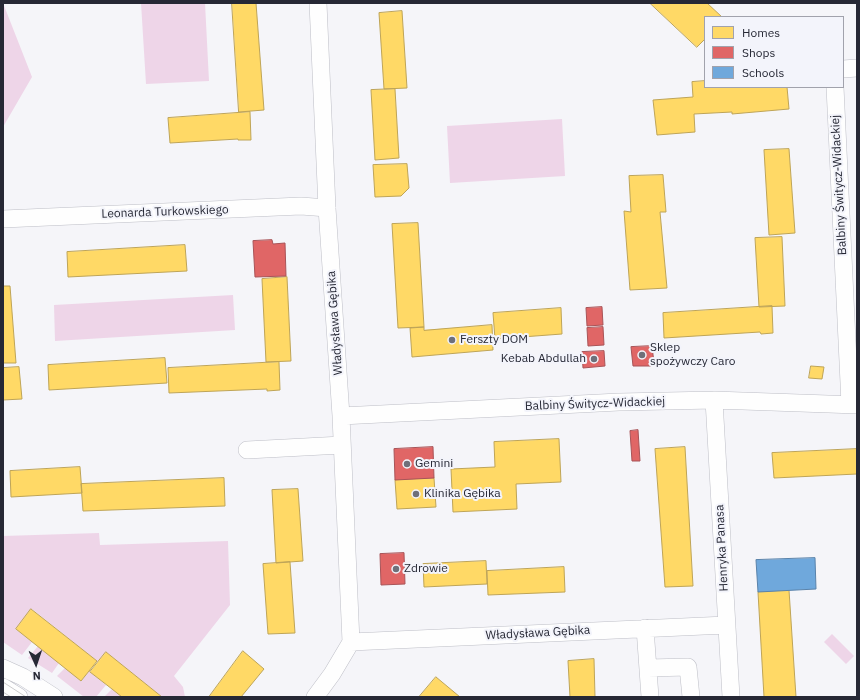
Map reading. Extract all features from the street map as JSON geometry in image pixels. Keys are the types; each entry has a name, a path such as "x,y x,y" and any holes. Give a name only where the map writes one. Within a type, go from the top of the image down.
{"street":[{"name":"Władysława Gębika","path":"318,3 327,208 341,416 351,642 726,625"},
{"path":"844,69 857,68"},
{"name":"Balbiny Świtycz-Widackiej","path":"341,416 619,402 714,400 853,404 835,88"},
{"name":"Leonarda Turkowskiego","path":"3,219 301,206 327,208"},
{"name":"Henryka Panasa","path":"714,400 731,697"},
{"path":"247,450 342,445"},
{"path":"645,628 650,697"},
{"path":"315,697 332,674 351,642"},
{"path":"3,668 23,677 54,697"},
{"path":"648,668 688,668 691,697"},
{"path":"3,687 19,697"}],"shaded area":[{"path":"3,3 32,77 3,127"},
{"path":"141,3 205,3 209,81 146,84"},
{"path":"562,119 565,176 450,183 447,126"},
{"path":"233,295 235,330 55,341 54,305"},
{"path":"99,533 100,545 228,541 230,605 174,676 183,687 185,697 162,697 106,652 98,662 32,609 16,629 32,642 22,655 3,642 3,536"},
{"path":"832,634 854,656 846,664 824,642"},
{"path":"38,646 59,663 52,673 28,658"},
{"path":"65,668 81,681 89,671 106,685 96,697 84,697 57,676"},
{"path":"112,689 122,697 104,697"}],"building: Homes":[{"path":"232,3 256,3 264,110 239,112"},
{"path":"650,3 707,3 721,16 704,16 704,40 697,47"},
{"path":"402,11 407,88 384,89 379,13"},
{"path":"704,81 704,88 787,88 789,109 732,114 732,112 694,114 695,132 657,135 653,100 693,97 692,82"},
{"path":"395,89 399,158 375,160 371,90"},
{"path":"250,112 251,140 238,139 170,143 168,118"},
{"path":"789,149 795,233 769,235 764,150"},
{"path":"407,164 409,188 401,196 375,197 373,165"},
{"path":"663,175 666,212 660,212 667,288 630,290 624,211 631,212 629,176"},
{"path":"418,223 424,327 398,328 392,224"},
{"path":"782,237 785,306 759,307 755,238"},
{"path":"185,245 187,271 68,277 67,252"},
{"path":"287,277 291,361 266,362 262,279"},
{"path":"3,286 10,286 16,363 3,363"},
{"path":"772,306 773,333 761,334 760,332 664,338 663,313"},
{"path":"561,308 562,334 495,339 493,313"},
{"name":"Ferszty DOM","path":"492,325 493,350 412,357 410,328 424,327 424,330"},
{"path":"165,358 167,383 49,390 48,365"},
{"path":"279,362 280,390 267,391 267,389 169,393 168,368"},
{"path":"811,366 824,367 822,379 809,378"},
{"path":"19,367 22,399 3,400 3,368"},
{"path":"559,439 561,482 516,484 517,509 453,512 451,469 495,467 494,442"},
{"path":"685,447 693,586 665,587 655,449"},
{"path":"857,449 857,474 774,478 772,453"},
{"path":"80,467 82,493 11,497 10,471"},
{"path":"224,478 225,506 83,511 81,484"},
{"name":"Klinika Gębika","path":"434,478 436,507 397,509 395,480"},
{"path":"298,489 303,561 276,563 272,490"},
{"path":"486,561 487,584 424,587 423,564"},
{"path":"290,562 295,633 268,634 263,564"},
{"path":"564,567 565,592 488,595 487,571"},
{"path":"789,590 796,697 764,697 758,592"},
{"path":"31,609 97,661 81,681 16,629"},
{"path":"243,651 264,669 241,697 209,697"},
{"path":"106,652 162,697 122,697 90,672"},
{"path":"594,659 595,697 570,697 568,661"},
{"path":"436,677 460,697 419,697"}],"building: Shops":[{"path":"272,240 273,244 285,243 286,276 255,277 253,241"},
{"path":"602,307 603,325 587,326 586,308"},
{"path":"603,327 604,345 588,346 587,328"},
{"name":"Sklep spożywczy Caro","path":"652,346 654,363 651,366 633,366 631,347"},
{"name":"Kebab Abdullah","path":"604,351 605,366 583,368 582,352"},
{"path":"638,430 640,461 632,461 630,431"},
{"path":"433,447 434,478 395,480 394,449"},
{"path":"404,553 405,584 381,585 380,554"}],"building: Schools":[{"path":"815,558 816,589 758,592 756,560"}],"tram line":[{"path":"3,682 26,697"},
{"path":"3,692 11,697"}],"place":[{"name":"Ferszty DOM","path":"452,340"},
{"name":"Sklep spożywczy Caro","path":"642,355"},
{"name":"Kebab Abdullah","path":"594,359"},
{"name":"Gemini","path":"407,464"},
{"name":"Klinika Gębika","path":"416,494"},
{"name":"Zdrowie","path":"396,569"}]}
